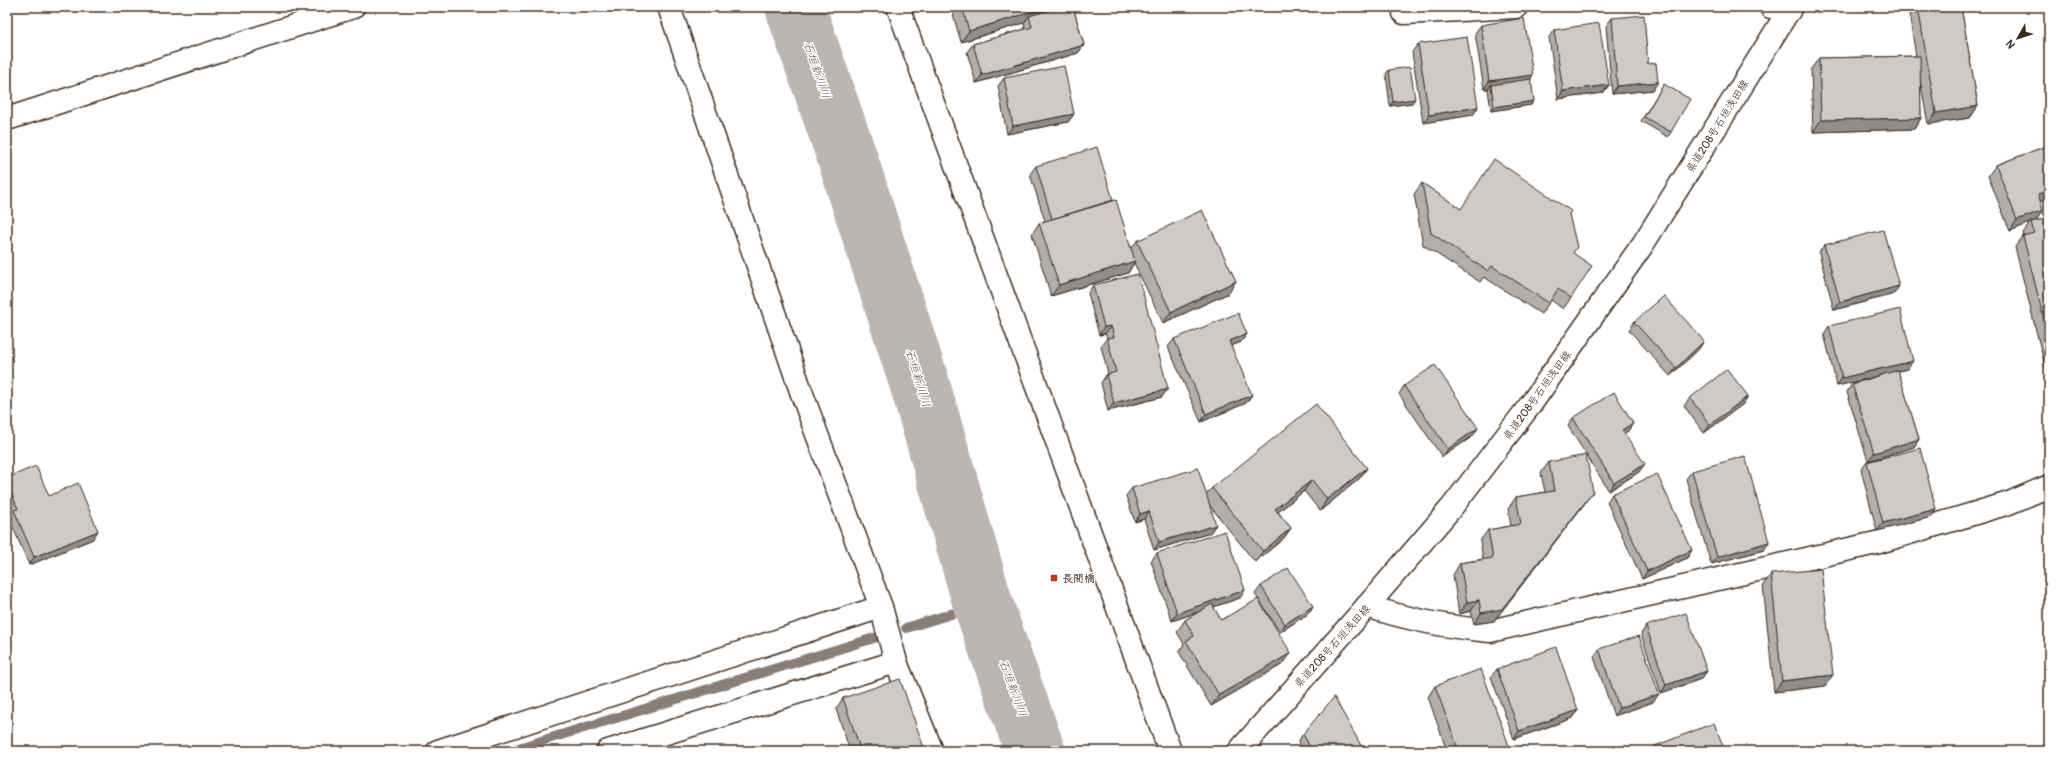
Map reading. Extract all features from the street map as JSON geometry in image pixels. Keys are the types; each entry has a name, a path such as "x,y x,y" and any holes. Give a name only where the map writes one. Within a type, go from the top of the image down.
{"street":[{"path":"7,119 353,7"},
{"path":"669,7 802,394 881,607 896,662 932,751"},
{"path":"898,7 1170,751"},
{"path":"1404,13 1516,7"},
{"name":"県道208号石垣浅田線","path":"1239,751 1452,507 1532,404 1643,244 1784,8"},
{"path":"1367,606 1398,616 1442,626 1490,632 1876,543 2009,503 2049,486"},
{"path":"438,751 881,607"},
{"path":"608,751 896,662"}],"building":[{"path":"962,7 1048,7 969,31"},
{"path":"1060,7 1073,7 1084,45 982,75 973,44 1032,27 1029,16"},
{"path":"1918,7 1961,7 1978,106 1936,113"},
{"path":"1644,15 1648,64 1656,63 1658,82 1617,86 1612,18"},
{"path":"1524,18 1533,75 1489,81 1481,25"},
{"path":"1599,23 1609,85 1563,91 1554,30"},
{"path":"1467,37 1478,107 1429,115 1418,44"},
{"path":"1920,56 1921,118 1821,120 1819,58"},
{"path":"1064,66 1074,114 1013,126 1004,78"},
{"path":"1410,67 1415,99 1393,102 1389,70"},
{"path":"1531,79 1534,101 1494,107 1491,85"},
{"path":"1664,84 1690,99 1671,132 1644,117"},
{"path":"2049,145 2049,190 2038,194 2043,210 2017,220 1996,165"},
{"path":"1097,147 1113,200 1052,219 1036,166"},
{"path":"1494,159 1571,211 1569,214 1577,247 1573,253 1592,266 1571,298 1558,289 1549,303 1492,266 1488,271 1431,233 1422,183 1461,209"},
{"path":"1116,200 1135,261 1059,285 1039,223"},
{"path":"1202,210 1236,281 1171,312 1137,241"},
{"path":"2049,218 2049,339 2023,236 2034,233 2031,222"},
{"path":"1883,230 1899,286 1840,302 1824,245"},
{"path":"1138,274 1168,389 1114,403 1106,375 1116,372 1107,338 1114,337 1111,326 1104,327 1093,285"},
{"path":"1664,296 1704,341 1676,368 1634,322"},
{"path":"1900,309 1913,361 1842,378 1829,326"},
{"path":"1238,313 1247,334 1229,341 1252,395 1206,414 1174,339"},
{"path":"1435,365 1478,428 1448,449 1404,386"},
{"path":"1727,369 1748,396 1710,425 1690,398"},
{"path":"1898,370 1919,439 1874,453 1852,384"},
{"path":"1614,392 1633,423 1622,430 1645,464 1614,483 1573,418"},
{"path":"1316,404 1367,468 1327,499 1312,480 1275,509 1291,528 1263,551 1212,488"},
{"path":"1920,448 1936,509 1883,523 1867,462"},
{"path":"1586,455 1593,492 1502,609 1481,613 1479,600 1467,602 1460,563 1493,558 1488,530 1521,524 1516,497 1554,491 1549,462"},
{"path":"1745,456 1769,542 1717,557 1692,471"},
{"path":"36,466 49,496 78,483 98,531 34,557 14,510 18,509 7,483 7,478"},
{"path":"1198,468 1216,525 1159,542 1149,511 1140,514 1132,488"},
{"path":"1657,474 1692,550 1647,571 1612,494"},
{"path":"1225,531 1245,590 1177,613 1157,553"},
{"path":"1288,568 1313,606 1285,624 1261,586"},
{"path":"1821,569 1833,675 1782,681 1771,574"},
{"path":"1258,599 1291,653 1219,695 1186,641 1194,636 1185,620 1212,604 1221,620"},
{"path":"1686,613 1707,671 1666,685 1646,626"},
{"path":"1639,636 1659,694 1619,708 1599,649"},
{"path":"1556,647 1578,710 1519,731 1497,669"},
{"path":"1481,669 1511,751 1459,751 1435,686"},
{"path":"900,679 925,751 861,751 843,698"},
{"path":"1334,697 1364,751 1312,751 1303,734"},
{"path":"1714,723 1725,751 1657,751 1655,746"},
{"path":"1562,747 1563,751 1551,751"}],"waterway":[{"name":"石垣新川川","path":"795,7 847,157 920,385 983,604 1035,751"},
{"path":"906,628 983,604"},
{"path":"509,751 874,638"}],"place":[{"name":"長間橋","path":"1054,578"}]}
